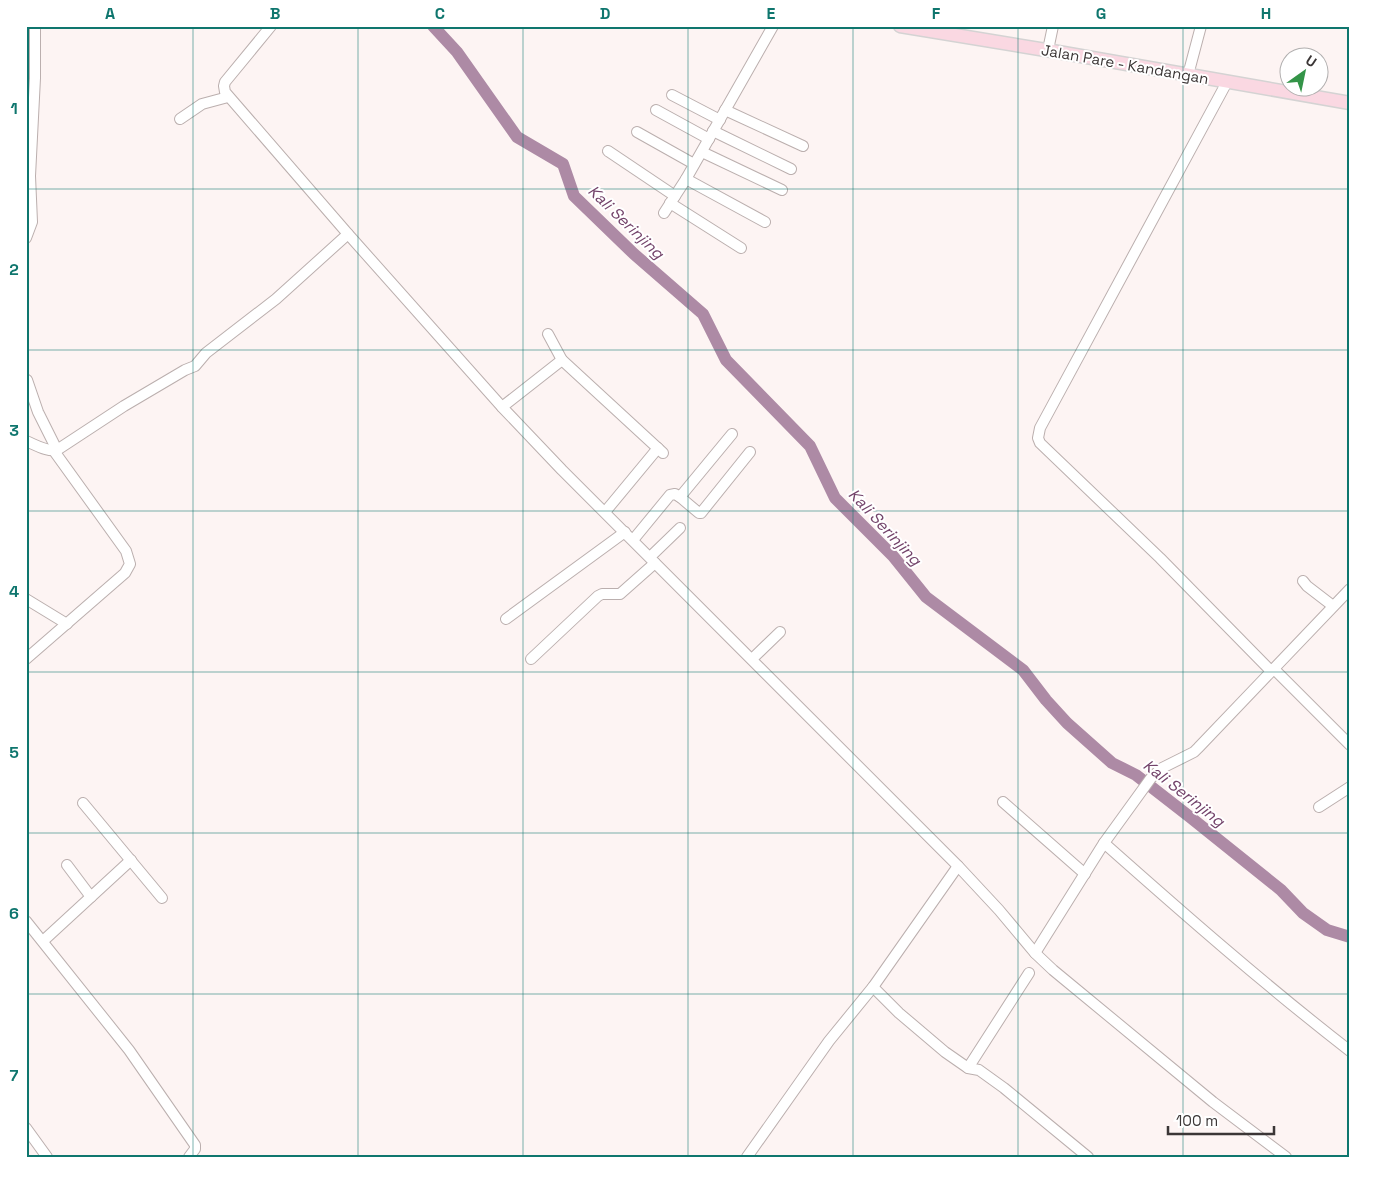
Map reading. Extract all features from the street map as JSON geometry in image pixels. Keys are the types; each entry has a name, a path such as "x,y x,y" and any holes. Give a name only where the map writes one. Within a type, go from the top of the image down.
{"main road":[{"name":"Jalan Pare - Kandangan","path":"900,26 1350,103"}],"street":[{"path":"26,238 32,222 28,175 35,78 35,26"},
{"path":"271,26 225,82 224,89 228,97 255,125 348,234 502,407 958,866 1035,952 1094,1004 1213,1102 1286,1157"},
{"path":"664,213 702,152 774,26"},
{"path":"1048,50 1053,26"},
{"path":"1188,75 1201,26"},
{"path":"1227,82 1040,428 1038,438 1040,443 1147,545 1350,745"},
{"path":"672,95 804,146"},
{"path":"180,119 202,104 228,97"},
{"path":"656,110 791,169"},
{"path":"637,132 694,164"},
{"path":"608,151 741,248"},
{"path":"702,152 782,190"},
{"path":"686,179 765,222"},
{"path":"26,441 56,450 124,406 195,366 206,353 276,299 348,234"},
{"path":"548,334 562,360 661,450 605,512"},
{"path":"502,407 562,360"},
{"path":"26,659 125,573 129,568 130,561 121,544 56,450 38,412 27,380"},
{"path":"680,497 732,434"},
{"path":"506,619 629,536 670,495 675,494 699,513 701,512 750,452"},
{"path":"531,659 598,596 602,594 620,594 653,560 680,528"},
{"path":"1303,580 1307,586 1333,606"},
{"path":"1035,952 1104,843 1144,786 1162,768 1198,748 1350,589"},
{"path":"26,599 67,624"},
{"path":"752,659 780,632"},
{"path":"1319,808 1350,787"},
{"path":"1003,802 1085,874"},
{"path":"83,803 162,898"},
{"path":"1104,843 1202,930 1319,1028 1350,1051"},
{"path":"44,941 131,860"},
{"path":"67,865 91,897"},
{"path":"747,1157 828,1041 873,987 958,866"},
{"path":"26,921 44,941 129,1050 195,1145 195,1149 188,1157"},
{"path":"968,1068 1029,973"},
{"path":"873,987 899,1013 939,1046 968,1068 979,1070 1004,1088 1088,1157"},
{"path":"26,1128 48,1157"}],"waterway":[{"name":"Kali Serinjing","path":"433,26 457,52 517,137 563,164 574,196 634,254 703,314 726,360 810,446 835,498 893,556 926,597 1023,670 1067,723 1112,763 1136,775 1190,817 1281,890 1303,913 1327,930 1350,937"}]}
